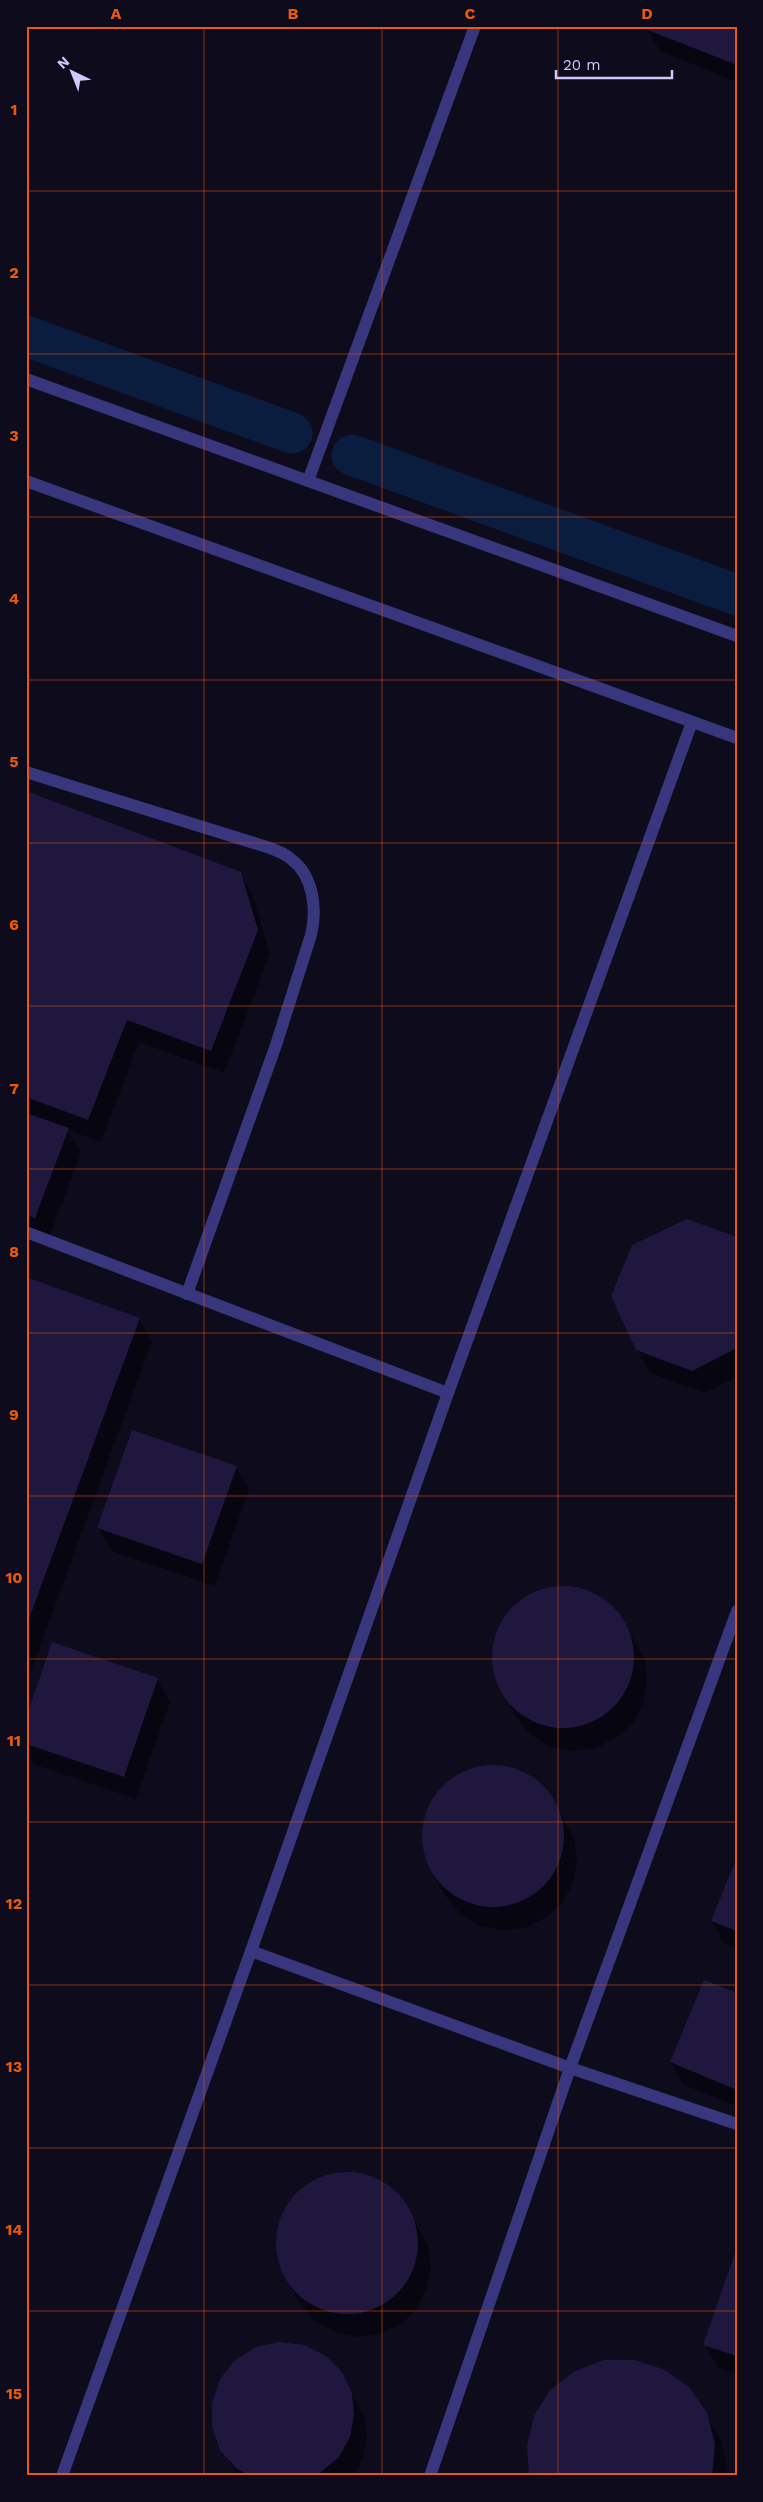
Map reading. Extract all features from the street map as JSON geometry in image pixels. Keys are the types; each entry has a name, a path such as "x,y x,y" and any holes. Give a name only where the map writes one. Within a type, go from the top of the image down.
{"street":[{"path":"308,481 475,26"},
{"path":"26,380 737,636"},
{"path":"26,481 737,738"},
{"path":"62,2476 251,1951 448,1393 692,722"},
{"path":"26,772 270,848 292,859 305,875 314,898 314,920 311,935 276,1045 187,1294"},
{"path":"26,1232 448,1393"},
{"path":"430,2476 570,2068 737,1611"},
{"path":"251,1951 570,2068 737,2124"}],"building":[{"path":"646,26 737,26 737,65 645,29"},
{"path":"26,791 241,872 258,930 211,1051 127,1020 88,1120 26,1097"},
{"path":"26,1113 69,1128 35,1218 26,1215"},
{"path":"687,1219 737,1237 737,1348 692,1371 636,1350 611,1296 632,1245"},
{"path":"26,1277 140,1318 26,1627"},
{"path":"132,1430 237,1466 202,1564 97,1528"},
{"path":"563,1586 577,1587 590,1591 613,1607 629,1630 633,1643 633,1671 629,1684 613,1707 590,1723 577,1727 563,1728 549,1727 536,1723 513,1707 497,1684 493,1671 492,1657 493,1643 497,1630 513,1607 536,1591 549,1587"},
{"path":"52,1642 158,1678 124,1777 26,1744 26,1718"},
{"path":"493,1765 507,1766 520,1770 533,1777 543,1786 552,1796 559,1809 563,1822 563,1850 559,1863 552,1876 543,1886 533,1895 520,1902 507,1906 493,1907 479,1906 466,1902 453,1895 443,1886 434,1876 427,1863 423,1850 422,1836 423,1822 427,1809 434,1796 443,1786 453,1777 466,1770 479,1766"},
{"path":"737,1857 737,1931 711,1921"},
{"path":"704,1980 737,1993 737,2090 670,2062"},
{"path":"347,2172 361,2173 374,2177 387,2184 397,2193 406,2203 413,2216 417,2229 417,2257 413,2270 406,2283 397,2293 387,2302 374,2309 361,2313 347,2314 333,2313 320,2309 307,2302 297,2293 288,2283 281,2270 277,2257 276,2243 277,2229 281,2216 288,2203 297,2193 307,2184 320,2177 333,2173"},
{"path":"737,2250 737,2356 703,2345"},
{"path":"280,2342 304,2345 326,2356 342,2372 352,2393 354,2415 350,2437 339,2457 316,2476 249,2476 236,2468 220,2450 212,2427 212,2403 220,2379 235,2360 256,2347"},
{"path":"604,2360 634,2360 663,2369 689,2387 707,2413 715,2444 712,2476 529,2476 527,2446 534,2416 550,2390 575,2371"}],"waterway":[{"path":"26,336 292,433"},
{"path":"352,455 737,595"}]}
